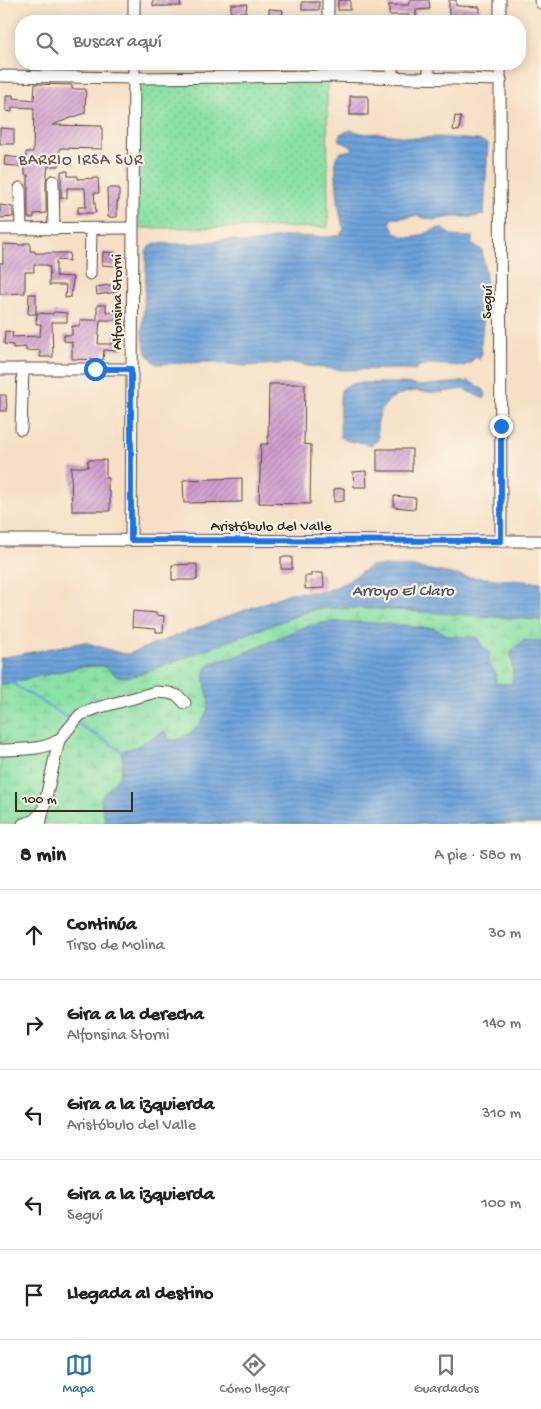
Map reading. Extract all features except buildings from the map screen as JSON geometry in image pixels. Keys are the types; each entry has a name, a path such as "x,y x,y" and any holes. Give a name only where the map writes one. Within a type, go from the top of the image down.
{"street":[{"path":"134,0 134,15"},
{"path":"328,0 328,15"},
{"path":"500,0 500,15"},
{"name":"Alfonsina Storni","path":"131,540 134,70"},
{"path":"327,76 328,70"},
{"path":"392,70 392,78"},
{"path":"429,70 429,78"},
{"name":"Seguí","path":"500,70 501,541"},
{"path":"0,76 133,78 327,76 501,80"},
{"path":"52,181 54,229"},
{"path":"20,188 21,229"},
{"path":"0,229 132,228"},
{"path":"90,274 91,229"},
{"path":"0,369 131,369"},
{"path":"22,429 23,369"},
{"name":"Aristóbulo del Valle","path":"0,540 541,540"},
{"path":"0,750 35,749 52,744 59,740 80,715 97,708 156,692 178,696 184,703"},
{"path":"40,824 59,740"},
{"path":"23,824 33,821 43,811"}],"green space":[{"path":"327,76 328,227 132,228 133,78"},
{"path":"317,608 367,608 541,620 541,824 0,824 0,685 80,667 101,666 117,676 138,675"}],"water":[{"path":"351,130 366,134 378,133 415,138 440,137 477,140 488,143 484,215 434,220 416,216 391,219 390,222 397,233 405,237 419,236 442,228 452,236 473,237 471,244 482,250 487,286 481,344 482,353 479,360 476,356 470,363 463,366 430,364 419,366 415,370 343,370 294,363 245,366 213,362 156,364 146,352 142,333 146,252 149,247 155,243 183,244 234,240 241,243 265,241 287,236 327,237 340,235 344,229 337,194 336,158 341,152 353,150 352,147 340,141 340,134"},
{"path":"469,381 484,390 486,395 484,399 463,389 438,393 413,391 401,394 390,399 381,410 377,425 378,440 371,445 348,441 340,437 341,390 348,385 356,383 404,383 420,386"},
{"name":"Arroyo El Claro","path":"371,566 414,567 468,577 541,582 541,620 367,608 317,608 138,675 124,677 117,676 101,666 80,667 0,685 0,658 84,642 128,654 290,593 327,591 348,581"},
{"path":"329,622 407,625 434,628 449,636 474,637 479,639 482,646 490,652 489,664 496,673 495,683 512,684 511,652 524,640 541,641 541,824 106,824 100,799 121,772 122,751 136,747 165,731 170,740 176,740 192,731 202,721 207,711 209,702 205,678 206,670 211,663 237,656 299,629"}],"waterway":[{"path":"10,682 71,720"},
{"path":"78,724 122,751"}],"district":[{"name":"BARRIO IRSA SUR","path":"81,158"}],"route":[{"path":"95,369 131,369 131,540 501,541 501,426"}]}
